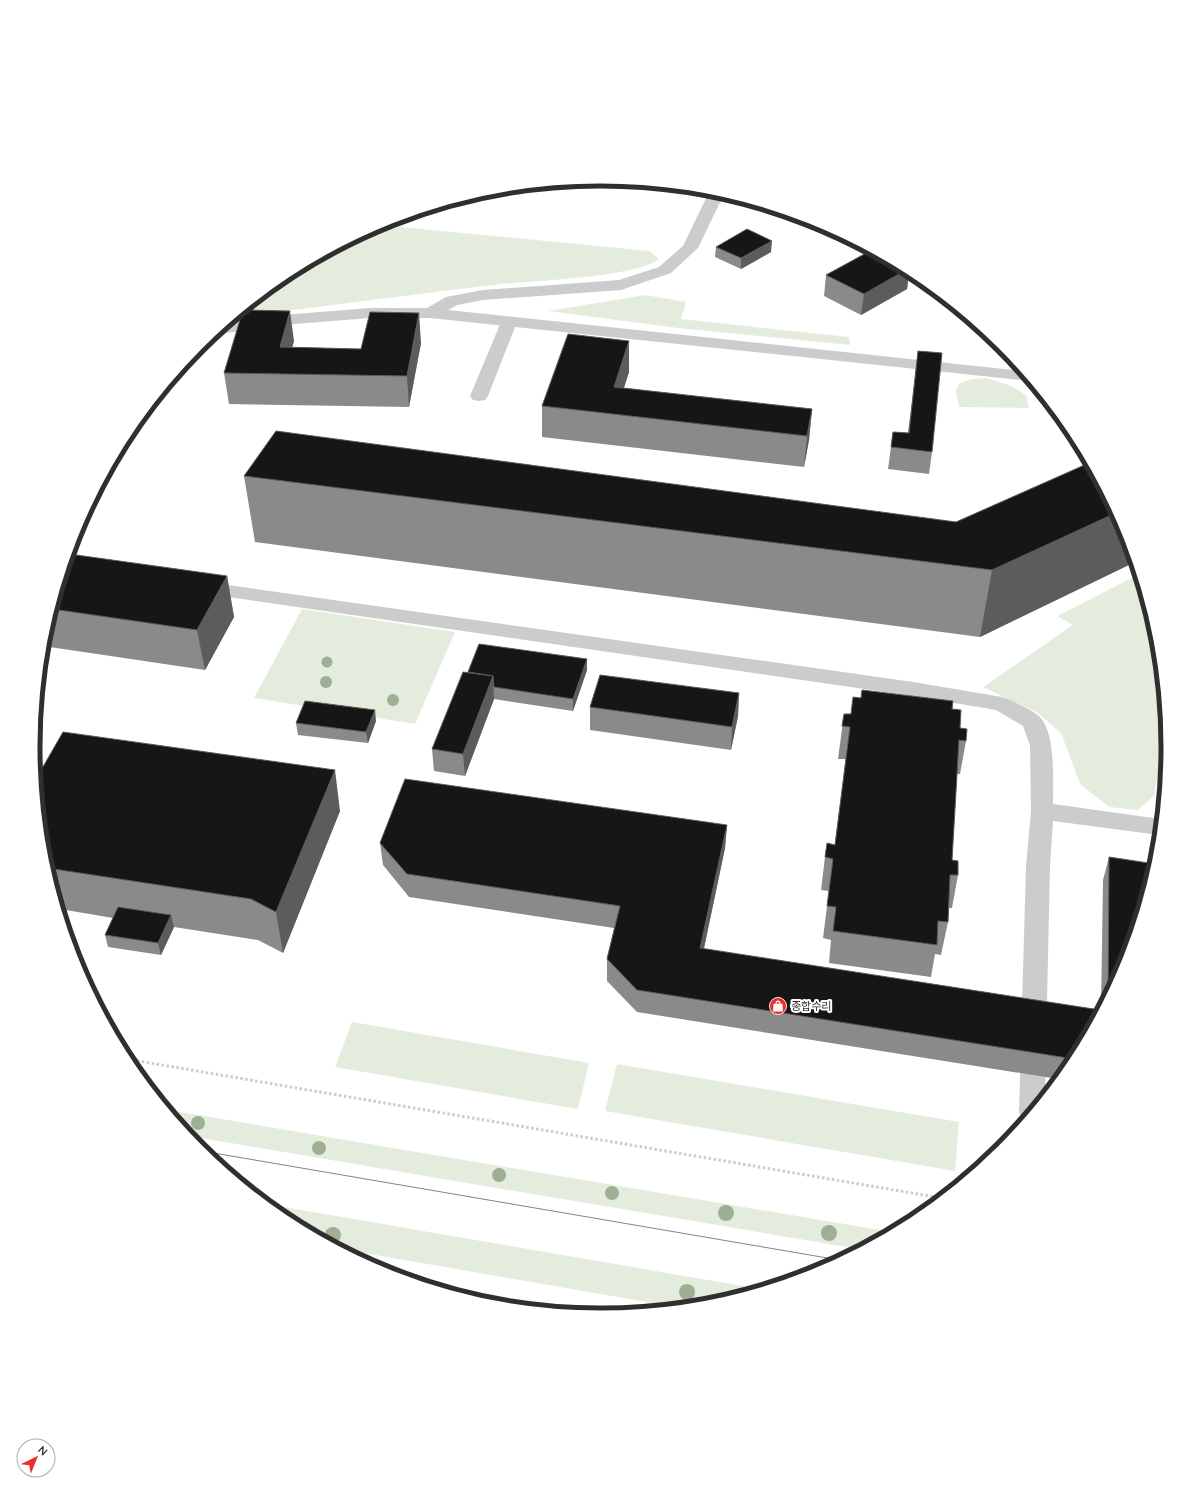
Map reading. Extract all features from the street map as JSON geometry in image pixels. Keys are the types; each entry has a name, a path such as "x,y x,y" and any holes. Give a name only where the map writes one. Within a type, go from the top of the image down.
{"street":[{"path":"430,313 452,301 483,295 621,285 665,270 690,248 714,198"},
{"path":"229,328 282,320 370,313 430,313 1021,376"},
{"path":"182,585 913,689 1002,704 1032,722 1041,746 1042,811 1038,866 1032,1104"},
{"path":"1042,811 1155,826"}],"lane":[{"path":"479,396 509,322"}],"path":[{"path":"136,1061 935,1197"}],"green space":[{"path":"393,226 650,251 659,259 647,265 630,270 608,274 560,280 501,284 243,316 259,302 320,262 353,244"},
{"path":"645,295 686,302 681,319 849,337 850,345 678,328 548,311"},
{"path":"986,378 1009,385 1026,395 1029,408 959,407 956,391 959,384 971,379"},
{"path":"1134,577 1142,602 1156,674 1160,710 1161,747 1161,764 1154,796 1138,810 1109,807 1080,784 1061,733 1038,713 983,687 1073,625 1057,616"},
{"path":"302,609 455,632 415,724 254,698"},
{"path":"352,1022 589,1063 578,1109 335,1067"},
{"path":"617,1064 959,1122 955,1171 605,1111"},
{"path":"174,1111 883,1231 852,1248 199,1138"},
{"path":"279,1206 749,1287 710,1297 659,1304 357,1252 320,1232"}],"building":[{"path":"747,229 772,241 741,258 716,247"},
{"path":"865,254 900,274 864,294 826,275"},
{"path":"250,310 290,311 280,347 361,349 370,312 419,313 407,376 224,373 241,318"},
{"path":"568,334 629,341 614,387 812,409 807,436 542,406"},
{"path":"918,351 942,353 932,452 891,447 893,432 909,433"},
{"path":"276,431 956,522 1085,465 1110,516 992,570 244,476"},
{"path":"75,555 227,576 197,630 57,610"},
{"path":"479,644 587,659 573,699 494,687 493,676 468,672"},
{"path":"463,672 493,676 463,754 432,749"},
{"path":"600,675 739,693 732,727 590,707"},
{"path":"862,690 953,701 952,709 961,710 960,728 967,729 966,741 959,740 952,860 958,861 958,875 950,875 948,922 938,921 937,945 833,931 836,907 827,906 833,859 825,857 827,843 835,845 850,727 842,726 844,714 851,714 853,697 861,698"},
{"path":"305,701 375,710 366,732 296,723"},
{"path":"63,732 335,770 276,912 251,899 54,869 45,820 41,771"},
{"path":"405,779 727,825 700,948 1095,1009 1067,1058 637,990 607,959 620,906 407,874 380,843"},
{"path":"1109,857 1148,863 1142,892 1131,927 1108,983"},
{"path":"118,907 171,915 158,943 105,935"}],"tram line":[{"path":"215,1153 830,1258"}],"place":[{"name":"종합수리","path":"778,1006"}]}
